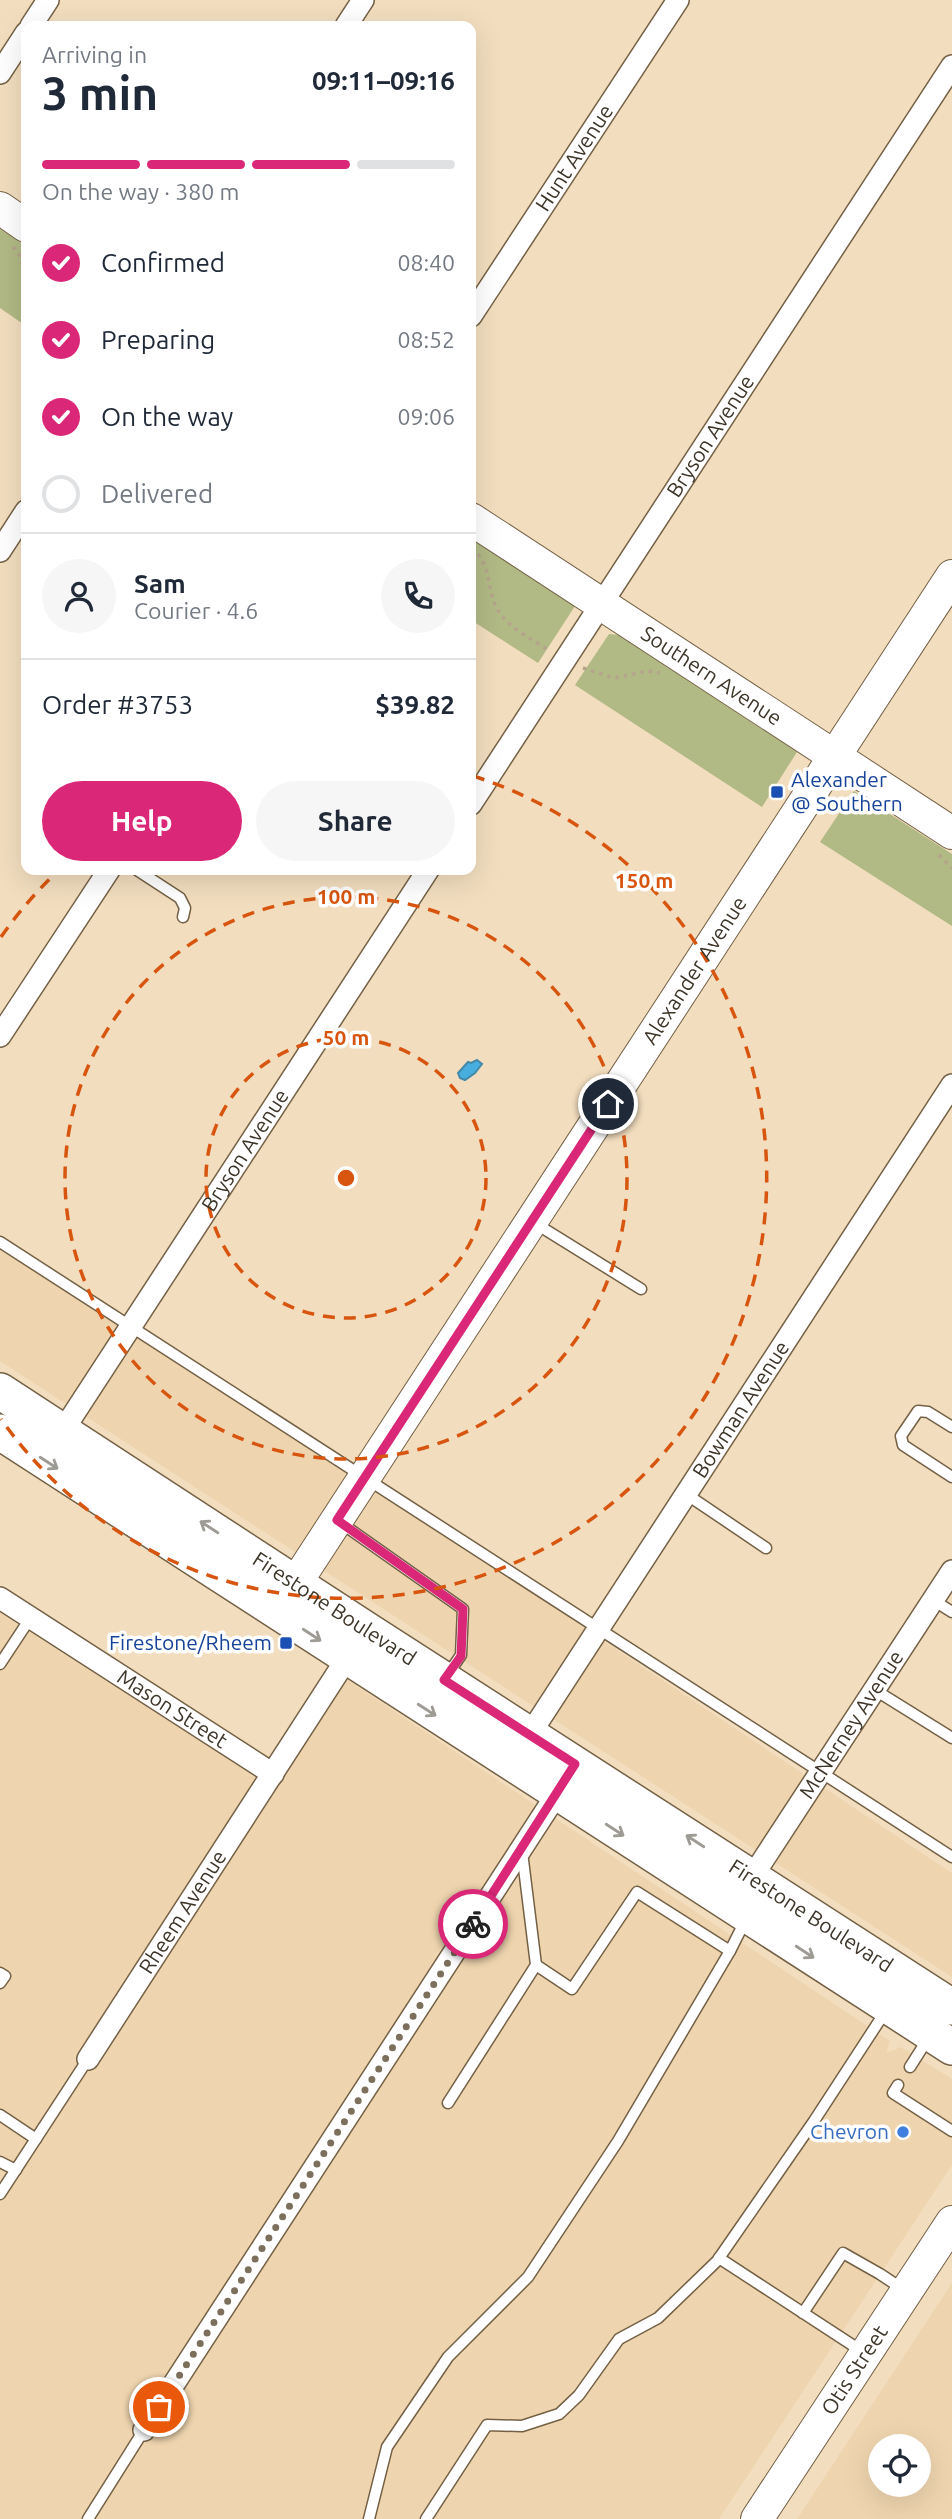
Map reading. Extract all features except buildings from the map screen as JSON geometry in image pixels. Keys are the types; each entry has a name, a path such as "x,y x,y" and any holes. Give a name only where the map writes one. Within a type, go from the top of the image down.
{"main road":[{"name":"Firestone Boulevard","path":"0,1391 296,1583 356,1644 566,1779 756,1896 945,2029"},
{"name":"Firestone Boulevard","path":"0,1432 277,1612 444,1680 530,1734 566,1779"},
{"name":"Firestone Boulevard","path":"756,1896 889,2007 945,2029"}],"street":[{"path":"34,21 48,0"},
{"path":"349,21 363,0"},
{"name":"Hunt Avenue","path":"476,308 678,0"},
{"path":"0,73 21,41"},
{"name":"Bryson Avenue","path":"476,796 952,66"},
{"path":"0,208 18,235"},
{"path":"0,551 21,519"},
{"name":"Southern Avenue","path":"476,522 952,833"},
{"name":"Alexander Avenue","path":"277,1612 952,576"},
{"path":"0,1037 106,875"},
{"name":"Bryson Avenue","path":"62,1432 425,875"},
{"name":"Bowman Avenue","path":"530,1734 952,1086"},
{"name":"McNerney Avenue","path":"756,1896 820,1772 952,1571"},
{"name":"Mason Street","path":"0,1598 273,1774"},
{"name":"Rheem Avenue","path":"88,2059 356,1644"},
{"path":"144,2430 566,1779"},
{"name":"Otis Street","path":"757,2519 952,2222"}],"lane":[{"path":"145,875 180,898 185,908 183,917"},
{"path":"532,1221 640,1289"},
{"path":"0,1243 952,1857"},
{"path":"952,1427 928,1412 918,1411 901,1436 903,1445 952,1477"},
{"path":"686,1494 766,1548"},
{"path":"337,1520 463,1609 461,1656 444,1680"},
{"path":"933,1600 952,1612"},
{"path":"0,1664 31,1617"},
{"path":"875,1690 952,1738"},
{"path":"448,2103 536,1965 522,1848"},
{"path":"536,1965 572,1989 637,1892 730,1951"},
{"path":"369,2519 387,2448 448,2357 528,2277 618,2141 730,1951 756,1896"},
{"path":"0,1973 5,1976 0,1983"},
{"path":"426,2519 487,2425 522,2426 559,2414 579,2395 619,2339 659,2318 719,2258 889,2007"},
{"path":"910,2067 945,2029"},
{"name":"Rheem Avenue","path":"0,2194 88,2059"},
{"path":"898,2085 893,2093 942,2119 952,2131"},
{"path":"0,2115 36,2139"},
{"path":"0,2162 16,2170"},
{"path":"803,2313 843,2253 880,2273 906,2292"},
{"path":"719,2258 865,2354"},
{"path":"88,2519 144,2430"}],"path":[{"path":"18,235 21,260"},
{"path":"476,551 486,566 499,613 555,655"},
{"path":"576,666 614,678 648,671 663,675"}],"shaded area":[{"path":"0,1239 952,1873 952,1977 0,1361"},
{"path":"0,1613 274,1789 346,1679 890,2041 886,2053 901,2047 952,2079 952,2165 719,2519 0,2519"},
{"path":"952,2283 952,2519 797,2519"}],"green space":[{"path":"0,229 21,243 21,323 0,308"},
{"path":"476,541 575,606 538,663 476,623"},
{"path":"609,634 619,635 797,752 762,807 575,685"},
{"path":"854,791 952,854 952,926 820,842"}],"water":[{"path":"477,1060 482,1064 475,1073 465,1080 460,1078 458,1073 468,1062"}],"way so far":[{"path":"159,2407 473,1924"}],"place":[{"name":"Alexander @ Southern","path":"777,792"},
{"name":"Firestone/Rheem","path":"286,1643"},
{"name":"Chevron","path":"903,2132"}],"route":[{"path":"473,1924 575,1764 444,1680 461,1656 463,1609 337,1520 608,1104"}]}
